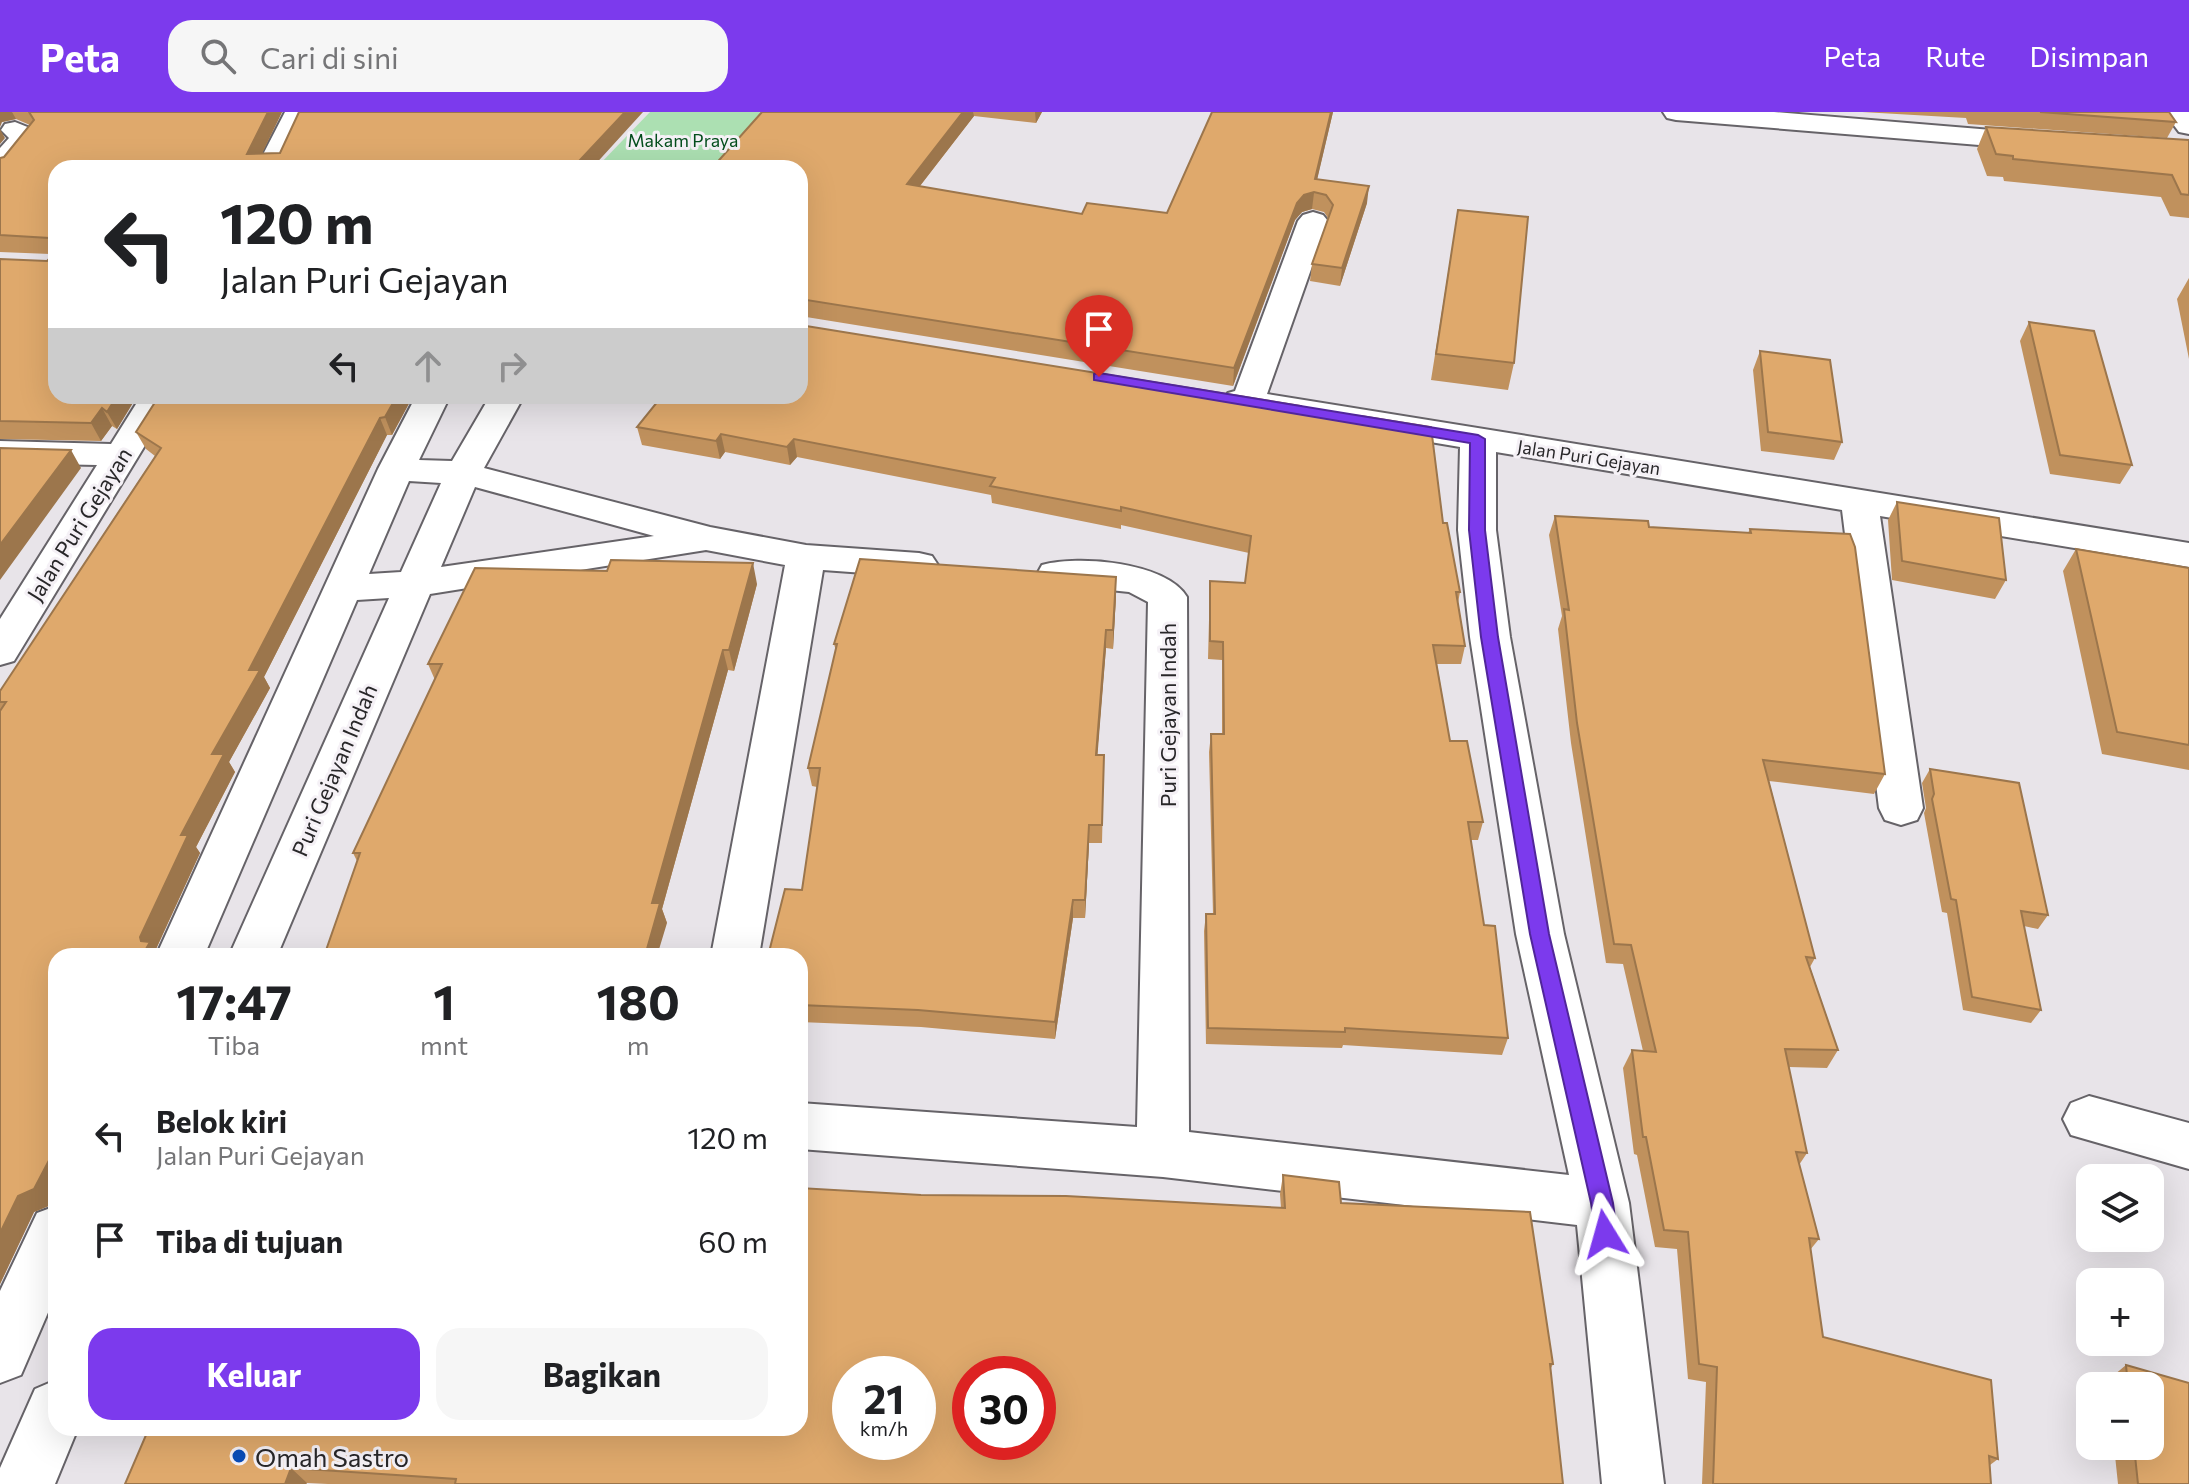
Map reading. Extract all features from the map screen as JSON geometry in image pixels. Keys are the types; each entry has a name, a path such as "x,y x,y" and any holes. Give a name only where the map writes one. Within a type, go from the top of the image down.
{"street":[{"path":"274,160 298,112"},
{"path":"1676,112 2067,144"},
{"path":"2177,112 2189,126"},
{"path":"0,166 23,142 25,136 15,130"},
{"path":"1248,401 1313,221"},
{"name":"Jalan Puri Gejayan","path":"1202,394 1859,499 2188,558"},
{"name":"Jalan Puri Gejayan","path":"0,651 153,404"},
{"path":"184,948 396,469 429,404"},
{"name":"Puri Gejayan Indah","path":"256,948 463,473 502,404"},
{"path":"1478,439 1477,530 1490,637 1540,934 1602,1203 1633,1484"},
{"path":"0,452 122,455"},
{"path":"396,469 463,473 710,539 806,557 948,567"},
{"path":"1859,499 1901,808"},
{"path":"343,588 414,584 710,539"},
{"path":"736,948 806,557"},
{"name":"Puri Gejayan Indah","path":"1027,572 1137,580 1155,586 1168,597 1163,1153"},
{"path":"2089,1119 2189,1146"},
{"path":"808,1127 1163,1153 1602,1203"},
{"path":"0,1355 48,1249"},
{"path":"24,1484 48,1428"}],"green space":[{"name":"Makam Praya","path":"650,112 766,112 726,160 604,160"}],"building":[{"path":"29,112 268,112 247,154 280,153 299,112 625,112 580,160 48,160 48,238 0,235 0,158 34,120"},
{"path":"762,112 963,112 907,184 1082,214 1087,203 1167,213 1212,112 1331,112 1315,179 1369,186 1342,268 1312,264 1333,205 1326,195 1314,192 1304,195 1297,203 1234,368 808,300 808,160 719,160"},
{"path":"2040,112 2169,112 2176,122"},
{"path":"1986,127 2189,140 2189,195 2181,194 2172,175 2013,159 2013,156 1996,154"},
{"path":"1458,210 1528,217 1514,363 1436,354"},
{"path":"0,259 47,261 48,404 112,404 107,412 102,408 91,423 0,421"},
{"path":"2029,322 2094,331 2132,465 2060,455"},
{"path":"808,326 1301,406 1299,413 1361,416 1431,427 1443,523 1447,523 1460,592 1456,592 1465,646 1433,645 1450,741 1467,741 1483,822 1468,822 1484,925 1495,926 1508,1038 1345,1028 1345,1032 1208,1028 1206,914 1215,914 1211,734 1224,734 1223,642 1210,641 1210,581 1245,583 1251,536 1121,507 1121,511 990,486 995,478 794,439 787,447 721,434 716,441 637,427 656,404 808,404"},
{"path":"1760,351 1830,360 1842,442 1768,432"},
{"path":"154,404 392,404 385,417 380,418 249,670 260,670 212,754 224,754 181,835 188,835 140,937 141,941 150,942 147,948 48,948 48,1162 34,1189 18,1196 0,1233 0,711 6,702 0,702 0,691 161,448 136,432"},
{"path":"0,448 71,450 0,545"},
{"path":"1897,502 1999,518 2006,580 1902,561"},
{"path":"1555,516 1648,521 1649,527 1751,533 1750,529 1850,534 1855,547 1885,774 1763,760 1815,958 1806,957 1838,1050 1785,1049 1807,1153 1796,1152 1819,1239 1809,1238 1823,1337 1991,1380 1998,1459 1989,1456 1991,1484 1713,1484 1717,1367 1699,1364 1688,1232 1664,1230 1646,1137 1643,1137 1632,1050 1656,1052 1631,945 1614,944 1577,723 1564,609 1569,610"},
{"path":"2076,549 2189,568 2189,745 2117,732"},
{"path":"860,559 1116,577 1113,630 1106,630 1096,755 1104,755 1102,825 1089,825 1085,900 1073,900 1055,1022 918,1010 808,1005 808,948 770,948 785,889 802,890 820,768 808,768 837,644 834,644"},
{"path":"611,560 753,563 729,650 723,650 652,903 660,903 647,948 327,948 360,853 353,853 442,664 428,664 475,568 607,571"},
{"path":"1930,769 2019,783 2048,915 2021,911 2041,1010 1972,997 1956,900 1951,899 1932,799"},
{"path":"1283,1175 1339,1182 1341,1203 1530,1212 1553,1364 1550,1364 1563,1484 455,1484 456,1479 291,1468 285,1484 125,1484 146,1436 808,1436 808,1188 921,1195 1066,1196 1285,1208"},
{"path":"2126,1365 2150,1372 2127,1372"},
{"path":"2164,1376 2189,1383 2189,1484 2138,1484 2135,1460 2164,1460"}],"place":[{"name":"Omah Sastro","path":"239,1456"}],"route":[{"path":"1099,377 1478,439 1477,530 1490,637 1540,934 1602,1203 1605,1234"}]}
